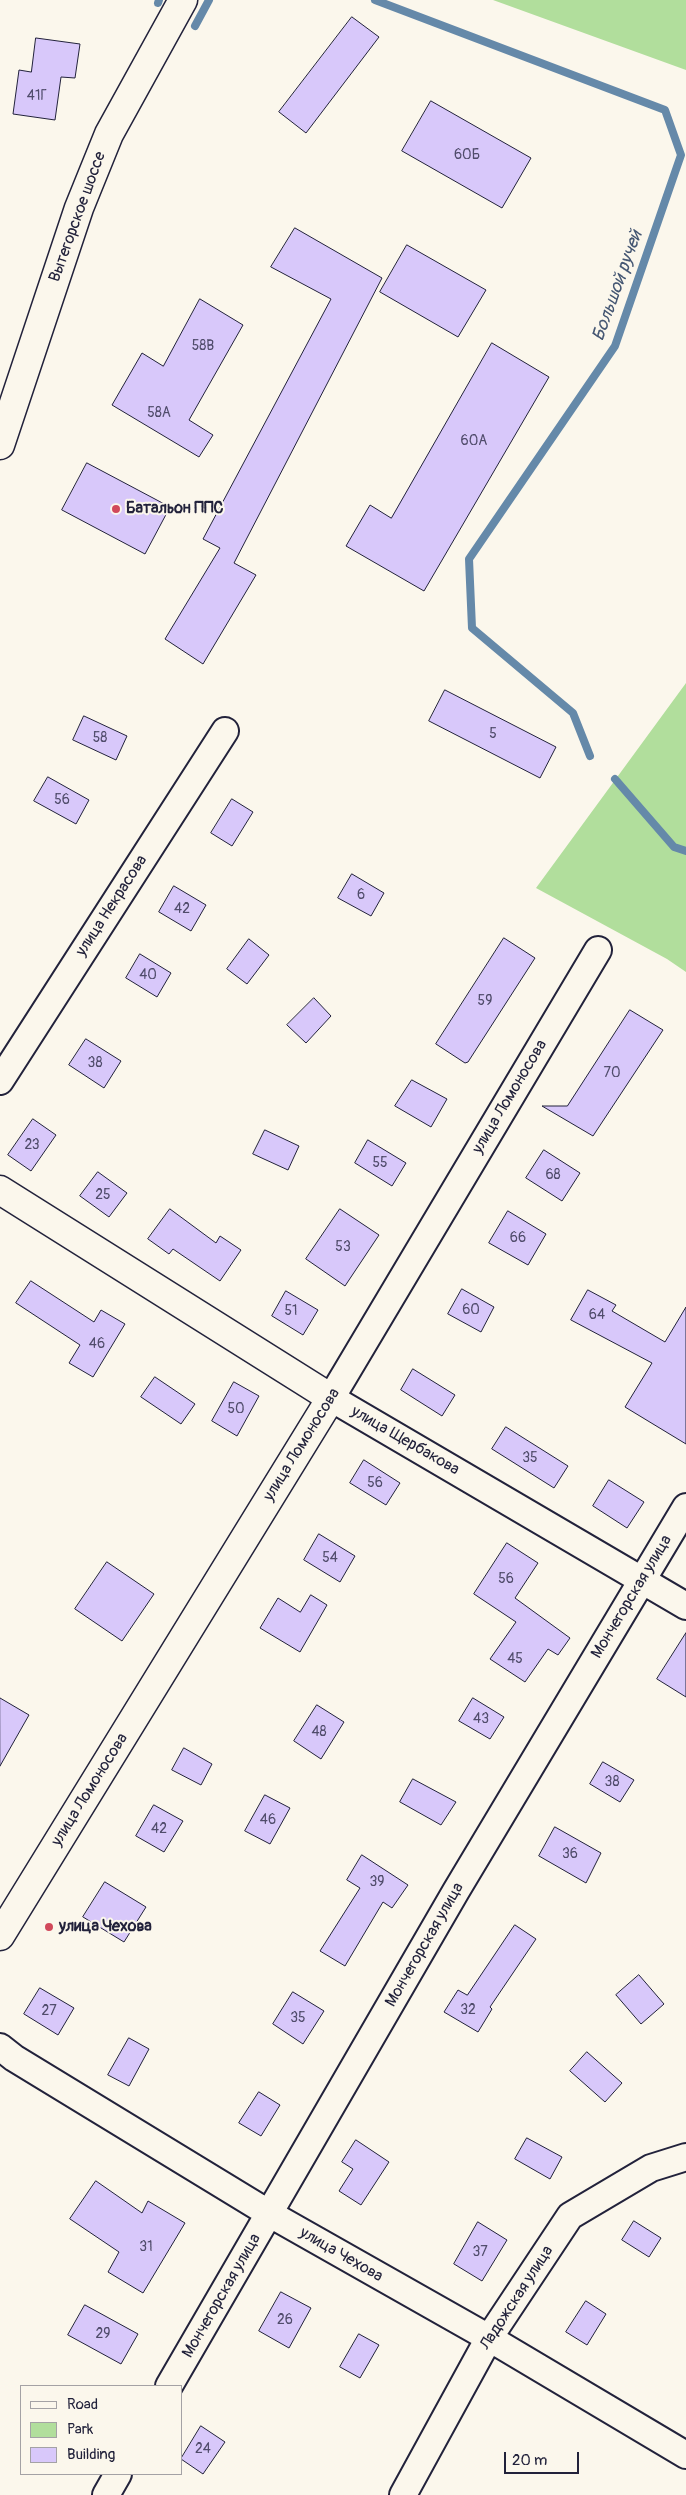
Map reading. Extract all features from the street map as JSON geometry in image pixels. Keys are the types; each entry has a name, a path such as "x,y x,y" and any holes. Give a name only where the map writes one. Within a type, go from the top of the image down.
{"street":[{"name":"Вытегорское шоссе","path":"0,445 79,208 109,134 183,0"},
{"name":"улица Некрасова","path":"0,1081 225,731"},
{"name":"улица Ломоносова","path":"0,1936 331,1398 598,950"},
{"name":"улица Щербакова","path":"0,1190 331,1398 686,1606"},
{"name":"Мончегорская улица","path":"170,2385 456,1891 686,1507"},
{"name":"улица Чехова","path":"0,2047 22,2063 270,2214 489,2338 686,2455"},
{"name":"Ладожская улица","path":"403,2495 489,2338 570,2216 651,2168 686,2157"},
{"path":"106,2495 117,2475"}],"green space":[{"path":"493,0 686,0 686,70"},
{"path":"686,683 686,972 667,959 536,888"}],"building":[{"path":"352,17 379,37 306,133 279,112"},
{"path":"36,38 80,44 75,78 61,77 55,120 13,114 19,70 31,72"},
{"path":"431,101 531,158 502,208 402,151"},
{"path":"295,228 382,278 234,563 256,575 203,664 165,639 220,548 203,539 331,299 271,267"},
{"path":"407,245 486,290 458,337 380,292"},
{"path":"200,299 243,325 189,420 213,435 199,457 112,405 142,353 163,366"},
{"path":"492,343 549,377 424,591 346,546 370,505 391,518"},
{"name":"Батальон ППС","path":"87,463 170,507 145,554 62,510"},
{"path":"445,690 556,747 540,778 429,721"},
{"path":"84,716 127,736 116,760 73,740"},
{"path":"48,777 89,800 76,824 34,801"},
{"path":"232,799 253,812 232,846 211,833"},
{"path":"352,874 384,893 371,916 338,898"},
{"path":"174,886 206,905 191,931 159,912"},
{"path":"504,938 535,958 468,1062 465,1063 436,1044"},
{"path":"249,939 269,955 247,984 227,969"},
{"path":"140,954 171,973 157,997 126,978"},
{"path":"314,998 331,1016 306,1043 287,1025"},
{"path":"630,1010 663,1030 593,1136 542,1106 567,1106"},
{"path":"86,1039 121,1061 104,1088 69,1065"},
{"path":"412,1080 447,1099 431,1127 395,1106"},
{"path":"33,1119 56,1135 31,1171 8,1155"},
{"path":"265,1130 299,1146 288,1170 253,1154"},
{"path":"368,1140 406,1163 392,1186 355,1163"},
{"path":"544,1150 580,1173 562,1201 526,1178"},
{"path":"98,1172 127,1193 109,1217 80,1196"},
{"path":"170,1209 216,1243 220,1236 241,1250 220,1281 173,1249 169,1254 148,1239"},
{"path":"340,1209 379,1235 345,1286 306,1259"},
{"path":"508,1211 546,1234 528,1265 489,1243"},
{"path":"31,1281 94,1322 101,1310 125,1324 93,1377 69,1363 80,1345 16,1303"},
{"path":"462,1289 494,1307 481,1332 448,1314"},
{"path":"588,1290 616,1305 612,1311 665,1342 686,1307 686,1444 625,1407 652,1363 571,1320"},
{"path":"286,1291 318,1310 303,1335 272,1316"},
{"path":"413,1369 455,1395 442,1416 401,1390"},
{"path":"155,1377 195,1404 181,1424 141,1397"},
{"path":"234,1382 259,1396 237,1436 212,1421"},
{"path":"506,1427 568,1466 554,1488 492,1449"},
{"path":"364,1460 400,1483 386,1505 350,1483"},
{"path":"609,1480 644,1502 627,1528 593,1506"},
{"path":"319,1534 355,1556 340,1582 304,1560"},
{"path":"507,1543 538,1563 515,1598 570,1638 558,1655 548,1649 525,1682 490,1659 516,1622 474,1594"},
{"path":"107,1562 154,1594 122,1641 75,1609"},
{"path":"311,1595 327,1605 300,1652 260,1628 278,1598 300,1612"},
{"path":"686,1633 686,1697 657,1679"},
{"path":"0,1698 29,1715 0,1766"},
{"path":"473,1698 504,1717 490,1739 459,1721"},
{"path":"317,1705 344,1722 321,1759 294,1741"},
{"path":"184,1748 212,1764 201,1785 172,1770"},
{"path":"603,1762 634,1780 620,1802 590,1784"},
{"path":"413,1779 456,1802 441,1825 400,1802"},
{"path":"265,1795 290,1808 270,1844 245,1831"},
{"path":"154,1805 183,1821 164,1852 136,1836"},
{"path":"555,1827 601,1853 586,1883 539,1856"},
{"path":"362,1855 408,1885 392,1908 383,1902 345,1966 320,1951 360,1888 347,1880"},
{"path":"105,1882 146,1907 124,1942 83,1917"},
{"path":"515,1925 536,1939 490,2007 492,2009 478,2032 444,2012 458,1990 467,1995"},
{"path":"639,1975 664,2004 641,2024 616,1995"},
{"path":"40,1988 74,2008 58,2035 24,2014"},
{"path":"293,1992 324,2011 303,2044 273,2024"},
{"path":"129,2038 149,2049 129,2086 108,2075"},
{"path":"587,2052 622,2083 605,2102 570,2071"},
{"path":"259,2092 280,2105 261,2136 239,2123"},
{"path":"527,2138 562,2157 550,2179 515,2159"},
{"path":"356,2140 389,2162 361,2205 339,2191 353,2169 342,2162"},
{"path":"96,2181 142,2213 148,2201 185,2223 143,2293 108,2272 119,2252 70,2219"},
{"path":"634,2221 661,2238 649,2257 622,2240"},
{"path":"478,2222 507,2240 482,2281 454,2264"},
{"path":"281,2292 311,2308 289,2348 259,2331"},
{"path":"586,2301 606,2314 587,2345 566,2332"},
{"path":"85,2305 138,2334 121,2364 68,2335"},
{"path":"359,2334 379,2345 360,2378 340,2367"},
{"path":"201,2426 225,2442 203,2474 182,2460"}],"waterway":[{"name":"Большой ручей","path":"195,26 209,0"},
{"name":"Большой ручей","path":"375,0 665,110 681,155 615,346 469,559 472,628 573,713 590,756"},
{"name":"Большой ручей","path":"615,779 674,847 686,851"}],"place":[{"name":"Батальон ППС","path":"116,509"},
{"name":"улица Чехова","path":"49,1927"}]}
